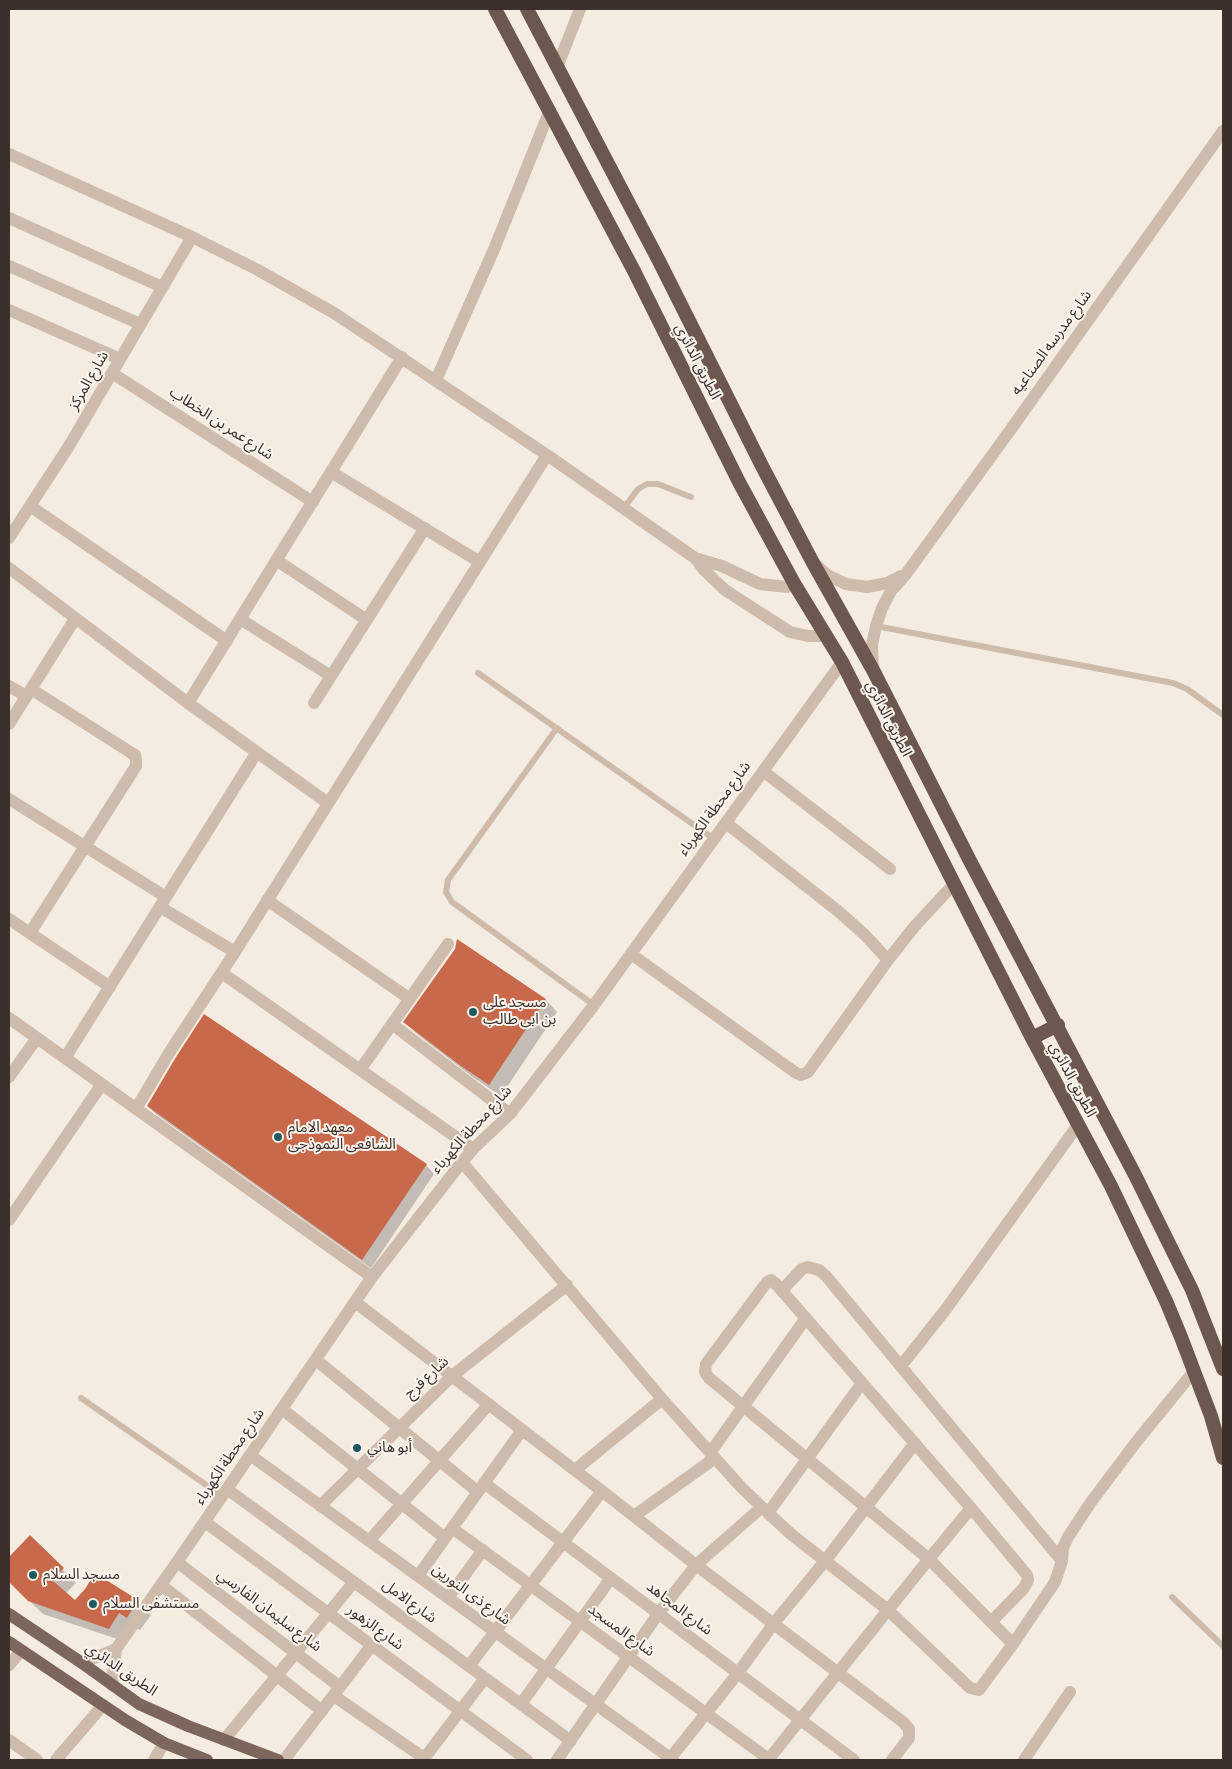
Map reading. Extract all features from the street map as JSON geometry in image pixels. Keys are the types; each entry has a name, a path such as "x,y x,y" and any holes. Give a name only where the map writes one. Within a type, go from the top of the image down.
{"highway":[{"name":"الطريق الدائري","path":"496,9 634,271 739,482 795,585 842,662 953,885 1111,1186 1166,1301 1211,1416 1223,1458"},
{"name":"الطريق الدائري","path":"527,9 558,65 812,561 872,670 969,859 1058,1026 1192,1290 1223,1369"},
{"path":"1032,1038 1058,1026"}],"main road":[{"name":"الطريق الدائري","path":"9,1614 139,1704 224,1740 278,1760"},
{"path":"9,1642 125,1720 164,1743 207,1760"}],"street":[{"path":"558,65 580,9"},
{"path":"436,380 495,247 550,110"},
{"name":"شارع مدرسه الصناعيه","path":"872,670 872,645 876,626 882,608 891,591 906,574 1223,131"},
{"path":"9,154 192,237 256,269 334,313 624,508 695,558 704,570 725,590 779,626 799,635 827,636"},
{"path":"9,218 162,288"},
{"name":"شارع المركز","path":"9,538 69,446 192,237"},
{"path":"9,266 140,324"},
{"path":"9,310 120,359"},
{"path":"188,703 402,358"},
{"name":"شارع عمر بن الخطاب","path":"112,373 313,502"},
{"path":"136,1109 169,1053 222,973 547,455"},
{"path":"331,472 480,562"},
{"path":"30,506 227,640"},
{"path":"314,703 425,528"},
{"path":"695,558 722,566 760,584 787,587 795,585"},
{"path":"276,560 367,620"},
{"path":"812,561 827,575 846,584 860,586 887,583 906,574"},
{"path":"9,568 188,703 328,803"},
{"path":"9,723 75,619"},
{"path":"240,619 331,676"},
{"name":"شارع محطة الكهرباء","path":"112,1685 116,1649 372,1277 473,1149 510,1114 594,1005 842,662"},
{"path":"9,686 28,693 130,752 135,755 136,760 136,766 30,933"},
{"path":"65,1058 257,752"},
{"path":"763,771 890,869"},
{"path":"9,799 84,846 235,952"},
{"path":"726,823 838,911 865,935 888,960"},
{"path":"631,954 788,1068 802,1075 808,1072 888,960 914,927 953,885"},
{"path":"268,900 410,999"},
{"path":"9,919 110,987"},
{"path":"360,1070 448,944"},
{"path":"222,973 473,1149"},
{"path":"9,1018 372,1277"},
{"path":"392,1024 510,1114"},
{"path":"9,1078 36,1038"},
{"path":"9,1220 102,1084"},
{"path":"901,1366 946,1309 1078,1125"},
{"path":"462,1162 662,1399 741,1487 825,1561 888,1610 972,1689 981,1688 1055,1582 1062,1561 1063,1548 1090,1502 1194,1371"},
{"path":"782,1290 802,1269 808,1267 819,1270 1062,1561"},
{"path":"991,1622 1024,1588 1028,1580 1027,1575 782,1290 774,1281 767,1282 704,1368 705,1372 743,1406 929,1559 991,1622 1013,1644"},
{"name":"شارع فرج","path":"320,1506 452,1376 566,1285"},
{"path":"355,1302 575,1470 696,1566 903,1722 909,1729 909,1738 892,1760"},
{"path":"634,1516 712,1456 743,1406 806,1318"},
{"name":"شارع المجاهد","path":"316,1360 440,1461 563,1542 854,1760"},
{"path":"565,1753 658,1614 696,1566 765,1510 862,1383"},
{"path":"575,1470 662,1399"},
{"path":"369,1541 489,1404"},
{"name":"شارع المسجد","path":"282,1409 402,1504 449,1533 483,1550 769,1760"},
{"path":"418,1576 522,1430"},
{"path":"671,1760 774,1623 825,1561 915,1443"},
{"name":"شارع ذى النورين","path":"250,1455 671,1760"},
{"path":"470,1666 602,1491"},
{"name":"شارع الامل","path":"225,1493 354,1582 521,1704 565,1753"},
{"path":"769,1760 971,1508"},
{"name":"شارع الزهور","path":"205,1522 527,1760"},
{"path":"448,1598 483,1550"},
{"name":"شارع سليمان الفارسي","path":"177,1562 296,1652 337,1691 423,1759"},
{"path":"521,1704 611,1578"},
{"path":"224,1740 354,1582"},
{"path":"161,1585 322,1710"},
{"path":"284,1760 372,1646"},
{"path":"82,1663 116,1649"},
{"path":"9,1665 21,1651"},
{"path":"423,1759 485,1678"},
{"path":"1024,1760 1070,1692"},
{"path":"56,1760 103,1705"},
{"path":"9,1740 37,1760"},
{"path":"154,1760 164,1743"}],"lane":[{"path":"624,508 638,489 647,484 658,484 691,496"},
{"path":"876,626 1173,683 1187,689 1223,715"},
{"path":"478,673 714,839"},
{"path":"557,728 448,880 446,892 452,902 594,1005"},
{"path":"81,1398 225,1493"},
{"path":"1172,1597 1223,1646"}],"building":[{"name":"مسجد على بن ابى طالب","path":"457,939 546,999 489,1085 403,1022 455,949"},
{"name":"معهد الامام الشافعى النموذجى","path":"204,1014 427,1164 362,1260 147,1106"},
{"path":"30,1535 64,1568 52,1580 75,1600 95,1573 138,1600 127,1618 119,1613 109,1629 28,1601 9,1582 9,1557"}],"place":[{"name":"مسجد على بن ابى طالب","path":"473,1012"},
{"name":"معهد الامام الشافعى النموذجى","path":"278,1137"},
{"name":"أبو هاني","path":"357,1448"},
{"name":"مسجد السلام","path":"33,1575"},
{"name":"مستشفى السلام","path":"93,1604"}]}
